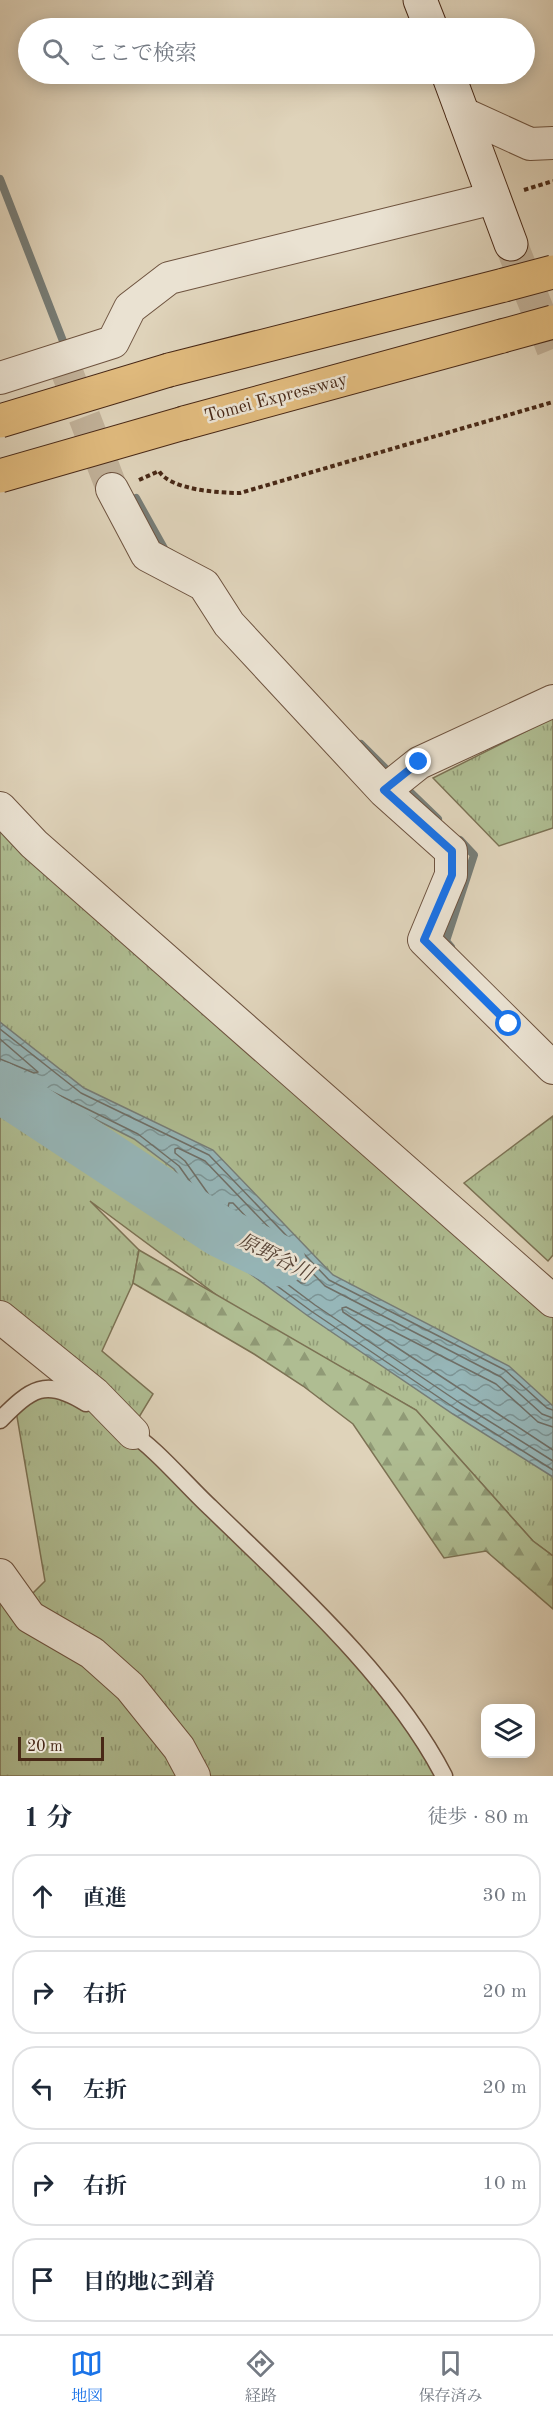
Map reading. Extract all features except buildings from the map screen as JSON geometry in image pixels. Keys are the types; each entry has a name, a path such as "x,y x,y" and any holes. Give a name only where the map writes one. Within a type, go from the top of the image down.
{"highway":[{"path":"0,421 169,370 553,272"},
{"name":"Tomei Expressway","path":"0,476 553,322"}],"street":[{"path":"420,0 427,18"},
{"path":"452,84 512,244"},
{"path":"462,113 530,144 553,143"},
{"path":"0,378 64,367 113,342 130,308 169,278 494,198"},
{"path":"113,491 147,555 204,585 229,624 384,790 452,851 452,875 424,940 553,1068"},
{"path":"384,790 419,762 553,701"},
{"path":"0,808 42,851 553,1301"},
{"path":"0,1317 95,1394 133,1433"},
{"path":"0,1575 30,1617 92,1653 130,1687 178,1748 194,1776"}],"lane":[{"path":"0,1420 28,1394 49,1386 69,1392 133,1433 305,1599 396,1701 444,1776"}],"path":[{"path":"113,491 159,471 161,475 183,486 218,493 240,493 553,402"}],"green space":[{"path":"553,718 553,828 499,846 433,778"},
{"path":"0,805 553,1301 553,1556 533,1541 416,1410 226,1302 90,1201 139,1250 133,1283 102,1351 153,1394 133,1427 0,1317"},
{"path":"553,1116 553,1255 548,1261 464,1183"},
{"path":"139,1250 416,1410 533,1541 553,1556 553,1609 486,1551 444,1558 353,1424 303,1386 254,1354 133,1283"},
{"path":"49,1386 133,1433 378,1673 443,1776 0,1776 0,1570 30,1596 45,1581 15,1405"}],"water":[{"path":"0,1022 84,1088 213,1150 333,1275 509,1366 553,1406 553,1477 453,1414 308,1316 245,1270 174,1169 134,1139 0,1071"}],"waterway":[{"path":"0,179 63,341"},
{"path":"136,498 165,550 171,553"},
{"path":"361,744 388,771"},
{"path":"410,792 438,819"},
{"path":"451,947 446,941 474,855 460,840"},
{"name":"原野谷川","path":"0,1087 219,1231 280,1261"}],"tunnel":[{"path":"511,244 553,349"},
{"path":"67,372 112,489"}],"route":[{"path":"419,762 384,790 452,851 452,875 424,940 509,1024"}]}
